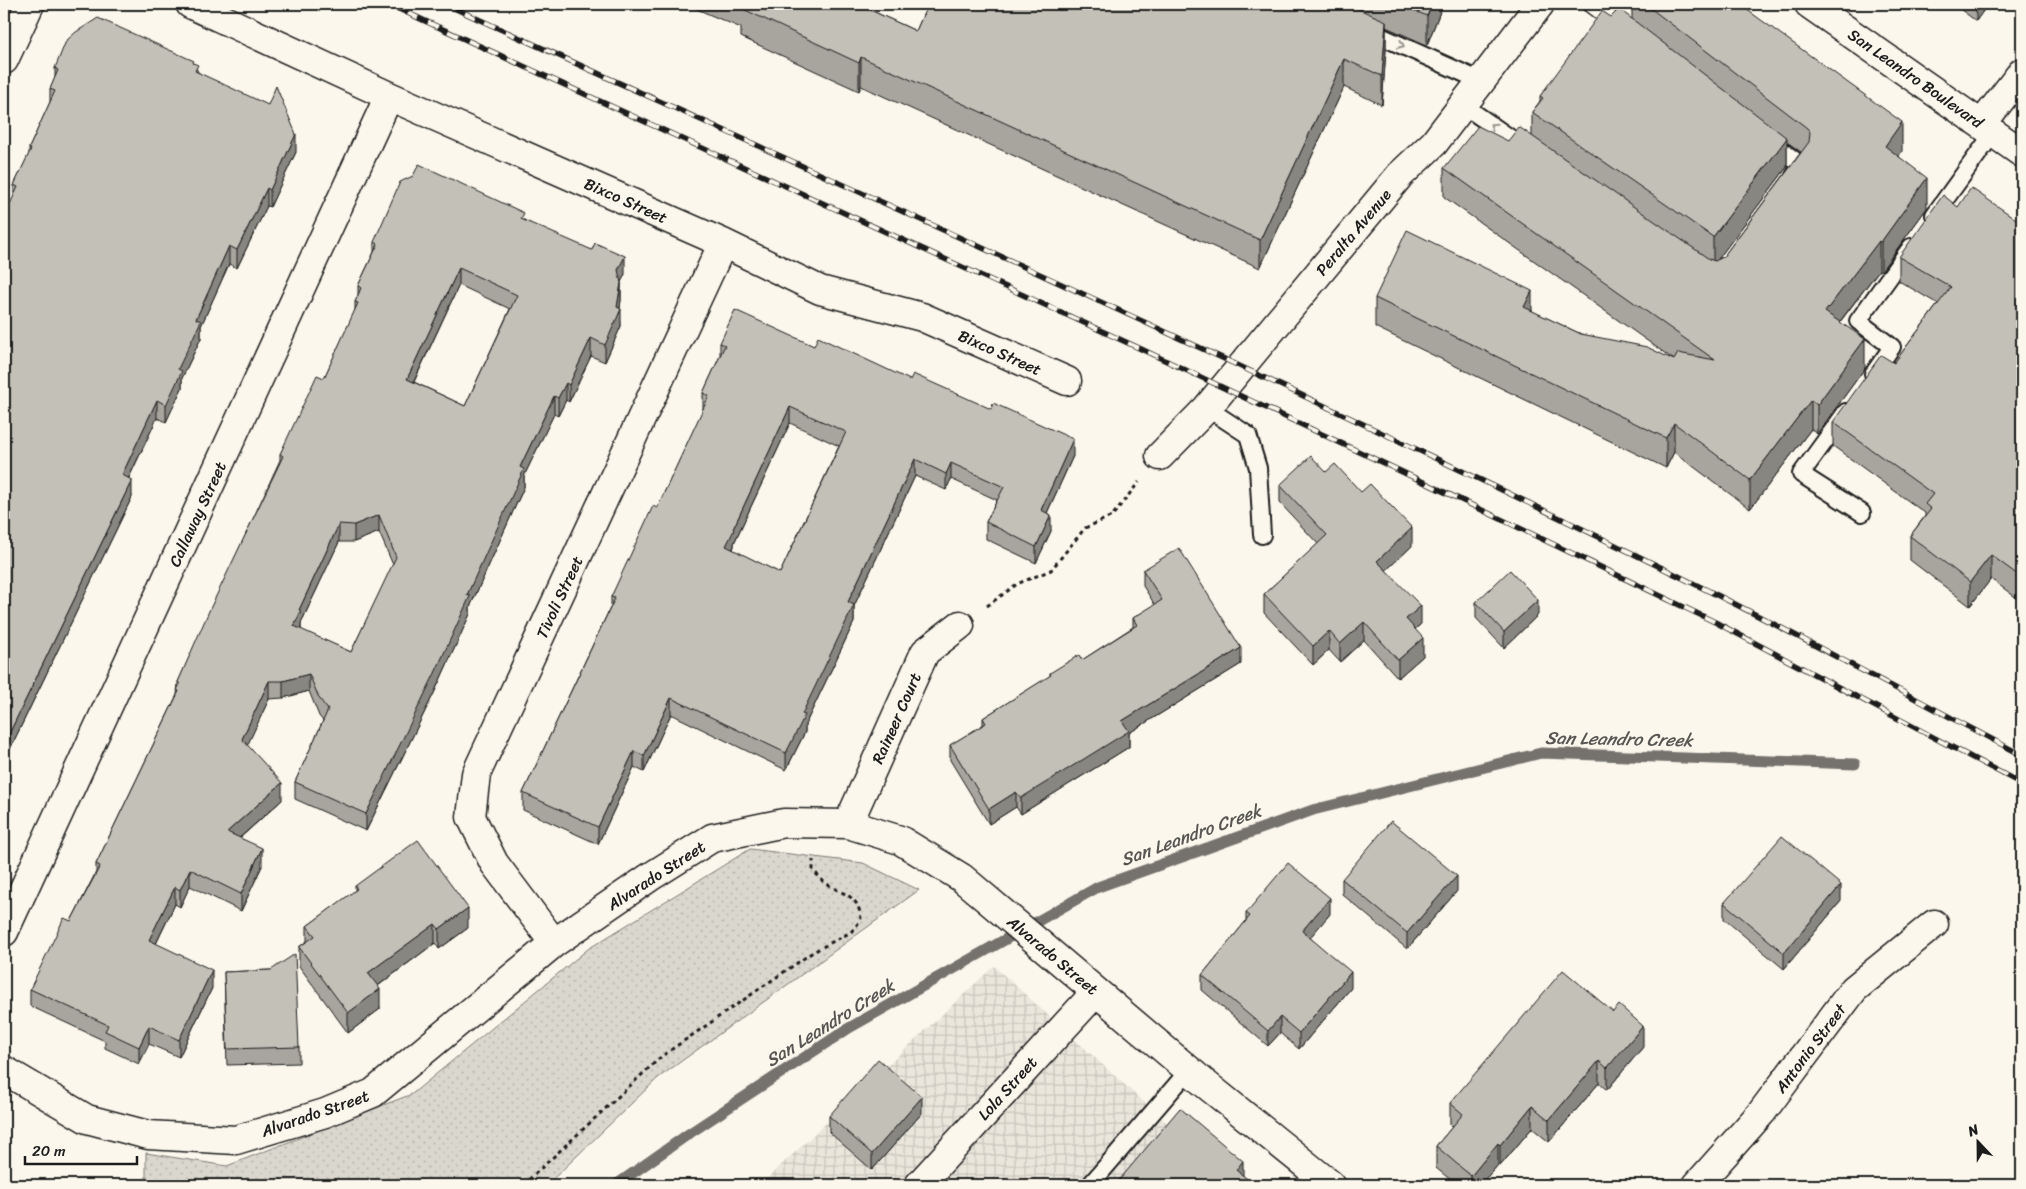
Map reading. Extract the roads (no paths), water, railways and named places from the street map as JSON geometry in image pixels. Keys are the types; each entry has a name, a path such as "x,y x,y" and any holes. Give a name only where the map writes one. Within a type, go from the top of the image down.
{"street":[{"path":"4,60 30,4"},
{"name":"Bixco Street","path":"190,4 390,96 723,243 820,290 922,317 1067,381"},
{"name":"Peralta Avenue","path":"1160,456 1207,408 1400,176 1434,143 1540,4"},
{"name":"San Leandro Boulevard","path":"1809,4 2022,153"},
{"path":"1988,128 2022,72"},
{"name":"Callaway Street","path":"4,932 390,96"},
{"name":"Tivoli Street","path":"554,943 494,863 471,817 476,774 723,243"},
{"name":"Raineer Court","path":"848,824 925,652 960,625"},
{"name":"Alvarado Street","path":"4,1070 88,1119 148,1135 236,1140 325,1113 373,1093 554,943 650,877 712,838 784,823 848,824 900,840 962,878 1189,1070 1331,1185"},
{"name":"Antonio Street","path":"1697,1185 1762,1112 1854,989 1934,924"},
{"name":"Lola Street","path":"920,1185 1096,992"}],"lane":[{"path":"1591,4 1630,34"},
{"path":"1352,23 1482,81"},
{"path":"1463,105 1545,162"},
{"path":"1863,387 1892,347 1858,320 1922,232 1988,128"},
{"path":"1755,130 1801,165 1784,188"},
{"path":"1852,403 1801,474 1862,513"},
{"path":"1207,408 1248,435 1258,468 1262,535"},
{"path":"1090,1185 1189,1070"}],"waterway":[{"name":"San Leandro Creek","path":"616,1185 690,1133 849,1028 1098,887 1313,810 1541,753 1855,764"}],"railway":[{"path":"388,4 1139,348 1432,486 1717,623 2022,784"},
{"path":"445,4 1089,296 1409,446 1727,600 2022,755"}]}
